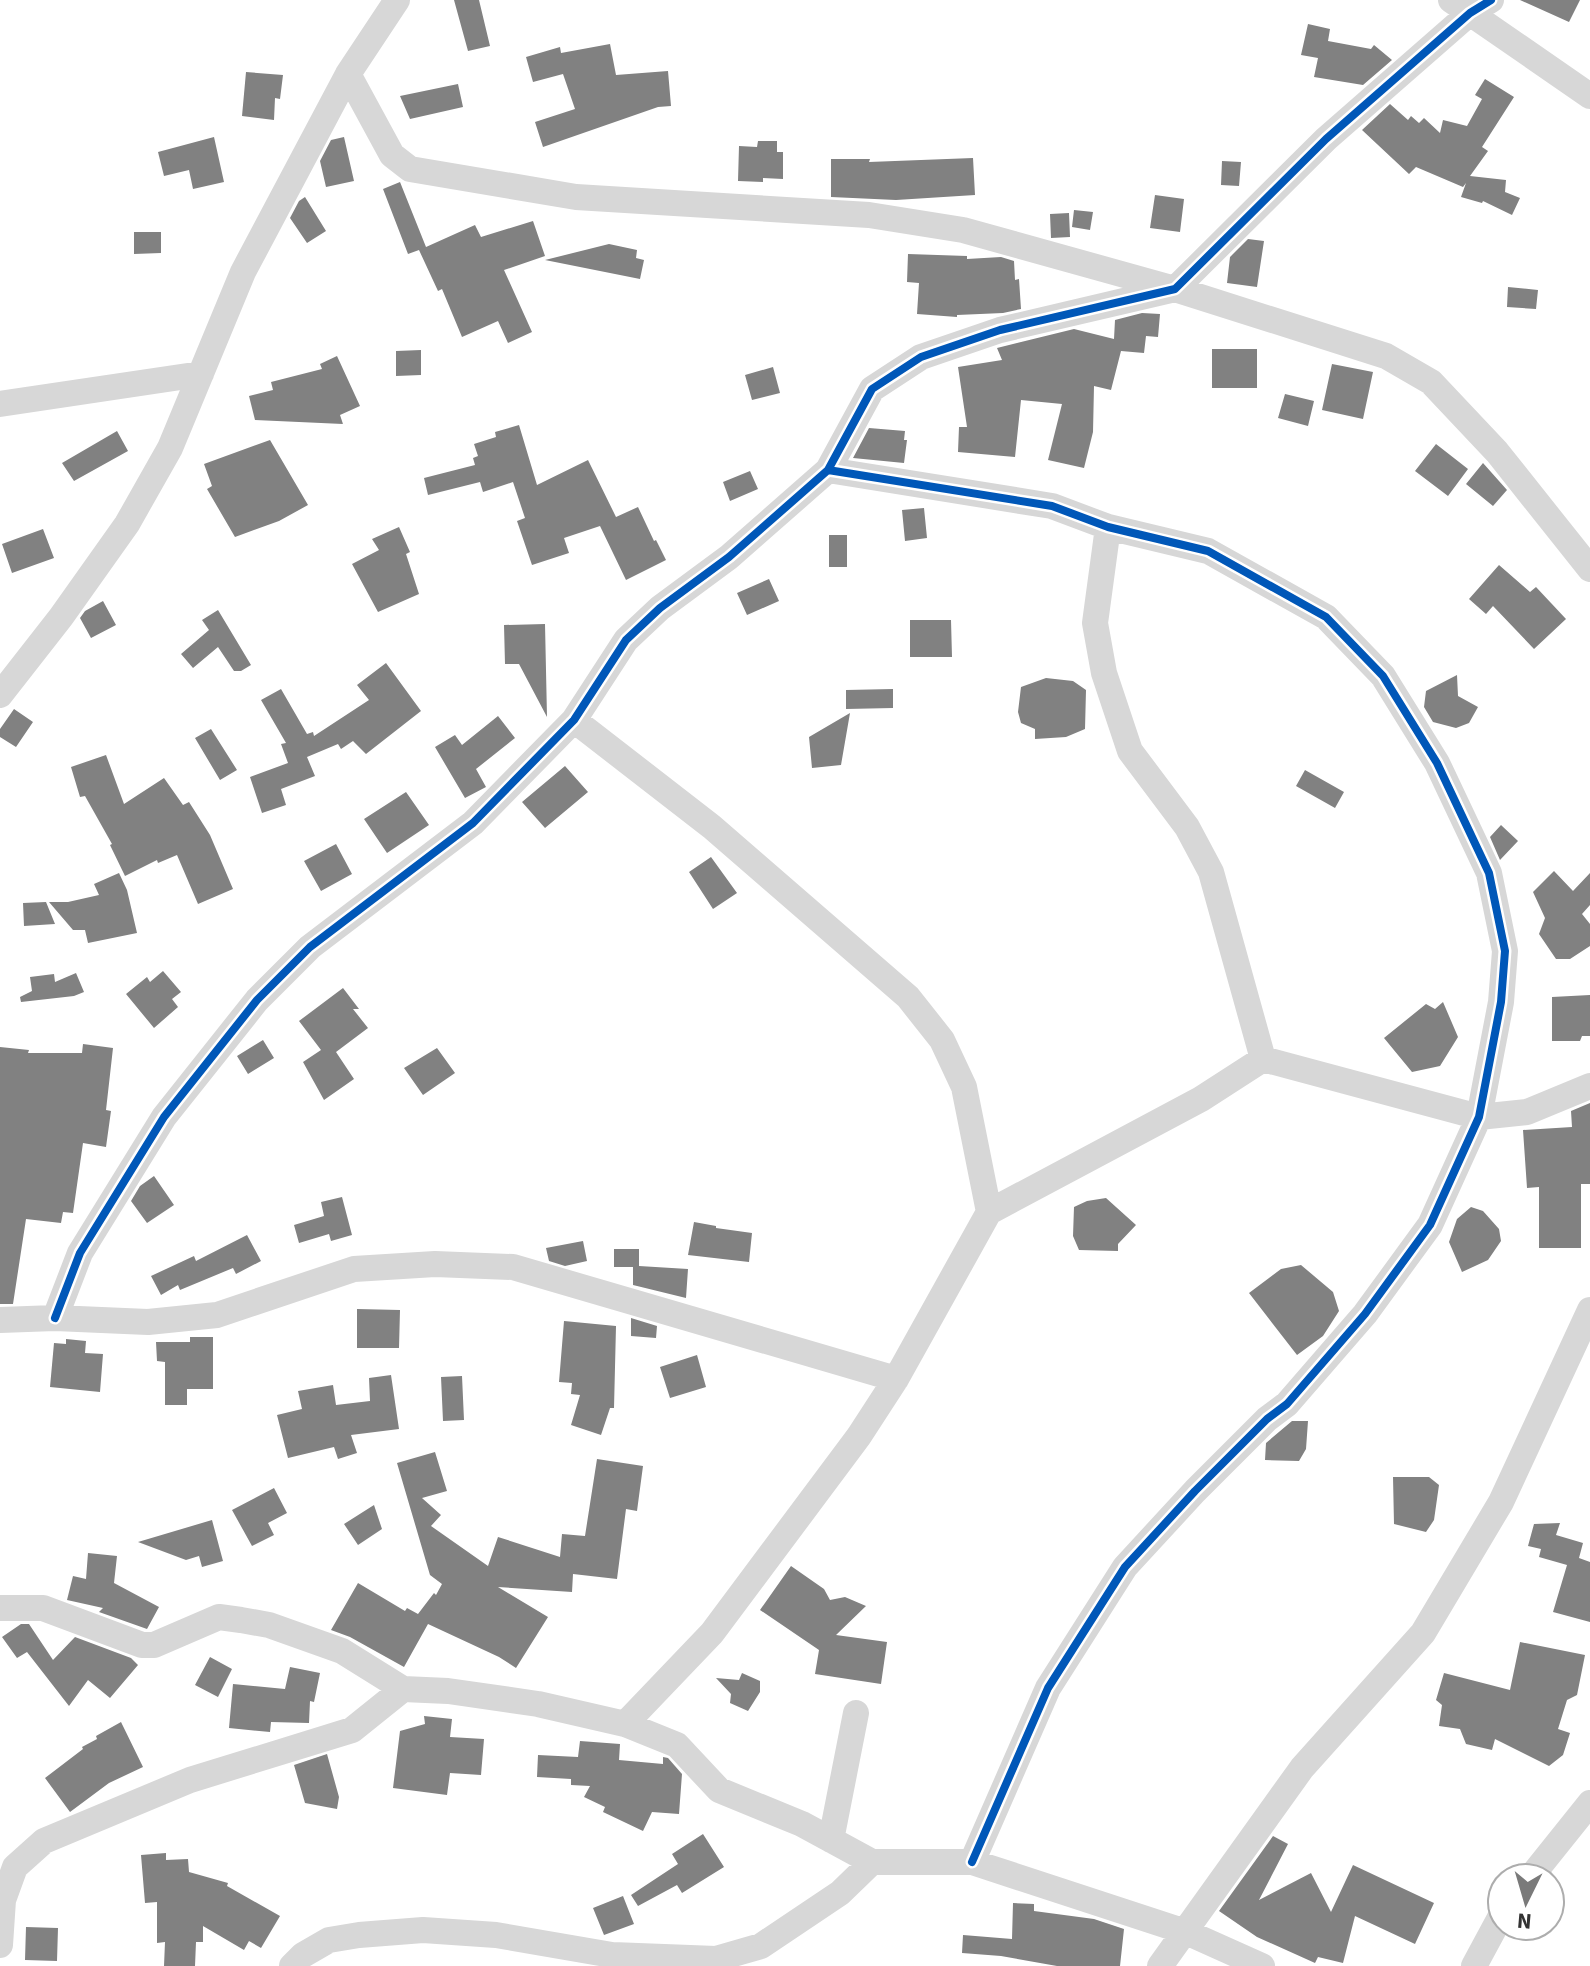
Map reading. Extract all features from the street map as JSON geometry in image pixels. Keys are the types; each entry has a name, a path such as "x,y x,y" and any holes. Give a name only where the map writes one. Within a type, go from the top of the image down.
{"street":[{"path":"0,695 61,617 127,524 170,448 243,272 348,74 397,0"},
{"path":"55,1318 80,1253 164,1117 257,1000 310,947 473,823 574,720 626,640 660,608 729,557 828,470 872,389 921,357 1000,330 1175,289 1326,139 1470,4 1590,96"},
{"path":"348,74 392,155 410,169 576,197 869,215 963,230 1175,289 1386,356 1431,382 1497,452 1590,569"},
{"path":"0,404 201,374"},
{"path":"828,470 1052,506 1108,527 1208,551 1326,617 1383,676 1437,763 1489,873 1505,951 1501,1002 1479,1117 1430,1225 1365,1314 1287,1404 1267,1419 1195,1491 1125,1567 1048,1688 972,1862"},
{"path":"1108,527 1095,623 1104,673 1130,751 1187,827 1211,872 1263,1059"},
{"path":"574,720 712,827 908,997 942,1040 964,1087 989,1212"},
{"path":"625,1724 712,1633 859,1436 896,1379 989,1212 1201,1099 1263,1059 1479,1117 1527,1112 1590,1086"},
{"path":"0,1320 55,1318 148,1322 217,1315 354,1269 435,1264 513,1267 896,1379"},
{"path":"1160,1966 1302,1768 1423,1633 1501,1502 1590,1310"},
{"path":"0,1608 43,1608 142,1645 154,1645 219,1617 269,1625 342,1651 403,1689 448,1691 538,1704 625,1724 677,1745 719,1790 802,1824 872,1862 972,1862 1186,1932 1262,1966"},
{"path":"0,1945 3,1900 15,1867 44,1841 190,1780 352,1730 403,1689"},
{"path":"831,1840 856,1713"},
{"path":"1543,1862 1590,1803"},
{"path":"292,1966 303,1955 329,1940 423,1930 496,1935 612,1955 716,1959 761,1946 840,1893 872,1862"},
{"path":"1474,1966 1487,1942"}],"building":[{"path":"454,0 479,0 490,46 468,51"},
{"path":"1520,0 1580,0 1569,22"},
{"path":"1308,24 1330,29 1328,41 1371,49 1374,45 1392,60 1363,85 1314,77 1318,58 1301,55"},
{"path":"610,44 616,75 668,71 671,106 658,107 543,147 535,122 575,109 563,74 533,82 526,57 560,47 561,53"},
{"path":"246,72 283,75 280,99 275,98 274,120 242,116"},
{"path":"1485,79 1514,97 1482,147 1488,151 1470,176 1506,180 1505,192 1520,198 1512,215 1483,201 1461,197 1466,183 1463,187 1416,167 1409,174 1362,130 1390,104 1408,120 1411,116 1419,123 1424,118 1440,133 1443,120 1467,126 1482,99 1475,95"},
{"path":"458,84 463,107 410,119 400,96"},
{"path":"214,137 224,182 193,189 189,170 164,176 158,152"},
{"path":"344,137 354,181 326,187 320,161 331,140"},
{"path":"758,141 777,141 777,152 783,152 783,179 738,181 739,146 757,147"},
{"path":"973,158 975,195 896,200 831,197 831,159 870,159 869,162"},
{"path":"1222,161 1241,162 1239,186 1221,185"},
{"path":"400,182 426,247 475,225 481,237 533,221 545,256 504,270 532,332 508,343 498,321 462,337 442,289 438,291 419,250 408,254 383,189"},
{"path":"1155,195 1184,199 1180,232 1150,228"},
{"path":"305,197 326,231 307,243 290,218 299,201"},
{"path":"1074,210 1093,212 1090,230 1072,227"},
{"path":"1069,213 1070,237 1051,238 1050,214"},
{"path":"134,232 161,232 161,253 134,254"},
{"path":"1248,239 1264,241 1257,287 1227,283 1230,257"},
{"path":"609,244 637,250 636,258 644,260 640,279 545,260"},
{"path":"908,254 967,256 967,259 1001,257 1014,261 1021,309 957,317 917,314 919,283 907,282"},
{"path":"1508,287 1538,290 1536,309 1507,307"},
{"path":"1142,313 1160,314 1158,337 1146,336 1144,353 1121,351 1111,390 1094,386 1093,432 1084,468 1048,460 1062,404 1021,400 1015,457 958,452 959,427 967,427 958,367 1002,360 997,348 1074,329 1114,339 1115,320"},
{"path":"1212,349 1257,349 1257,388 1212,388"},
{"path":"421,350 421,375 396,376 396,351"},
{"path":"337,356 360,406 340,415 343,424 255,420 249,396 273,390 271,382 322,369 320,364"},
{"path":"1332,364 1373,372 1363,419 1322,410"},
{"path":"773,367 780,393 752,400 745,375"},
{"path":"1285,394 1314,401 1308,426 1278,418"},
{"path":"519,425 537,485 588,460 616,517 638,507 666,560 626,580 600,526 564,538 569,553 532,565 517,521 525,518 513,482 483,492 480,482 428,495 424,478 475,465 473,458 478,456 474,444 496,437 495,432"},
{"path":"869,428 905,431 904,463 853,458"},
{"path":"117,431 128,451 74,481 62,463"},
{"path":"270,440 308,505 279,521 235,537 207,489 212,486 204,464"},
{"path":"1436,444 1468,469 1448,496 1415,471"},
{"path":"1483,463 1507,490 1493,506 1466,484"},
{"path":"750,471 758,489 730,501 723,482"},
{"path":"924,508 927,538 905,541 902,510"},
{"path":"399,527 410,552 406,554 419,594 378,612 352,564 379,550 372,539"},
{"path":"43,529 54,558 12,573 2,544"},
{"path":"829,535 847,535 847,567 829,567"},
{"path":"1499,565 1530,592 1536,587 1566,619 1534,649 1493,606 1486,614 1469,599"},
{"path":"769,579 779,601 747,615 737,593"},
{"path":"103,601 116,625 91,638 80,618 85,611"},
{"path":"218,610 251,665 241,671 234,671 218,647 193,668 181,654 209,630 202,620"},
{"path":"910,620 951,620 952,657 910,657"},
{"path":"545,624 547,717 519,664 505,664 504,625"},
{"path":"386,663 421,711 366,754 353,741 341,749 338,744 307,757 315,776 281,789 286,805 262,813 250,777 288,763 281,744 286,743 261,700 281,689 307,734 313,732 314,736 369,700 357,685"},
{"path":"1457,675 1458,696 1478,707 1469,723 1456,728 1433,722 1424,707 1426,691"},
{"path":"1046,678 1073,681 1086,690 1085,729 1066,737 1035,739 1035,729 1021,723 1018,712 1021,687"},
{"path":"893,689 893,708 846,709 846,690"},
{"path":"14,709 33,722 16,747 0,737 0,729"},
{"path":"850,713 841,765 812,768 809,737"},
{"path":"498,716 515,738 476,769 486,787 465,798 435,747 455,735 462,745"},
{"path":"211,729 237,770 220,780 195,738"},
{"path":"106,755 124,804 164,778 183,805 189,802 210,835 233,889 198,904 177,855 158,863 157,860 125,876 112,844 85,796 80,797 71,767"},
{"path":"565,766 588,792 545,828 522,802"},
{"path":"1305,770 1344,792 1335,808 1296,786"},
{"path":"406,792 429,825 387,853 364,819"},
{"path":"1501,825 1518,841 1500,860 1490,837"},
{"path":"336,844 352,874 321,891 304,861"},
{"path":"711,857 737,893 713,909 689,872"},
{"path":"1554,871 1573,891 1590,873 1590,905 1582,914 1590,924 1590,946 1570,959 1556,959 1539,934 1545,918 1533,892"},
{"path":"119,873 127,890 137,933 88,943 85,930 73,930 49,902 68,902 99,895 94,884"},
{"path":"46,902 55,924 24,926 23,903"},
{"path":"163,971 181,992 172,999 178,1007 154,1028 126,994 147,977 150,982"},
{"path":"76,973 84,992 21,1002 20,997 32,991 30,977 54,974 55,982"},
{"path":"343,988 359,1009 353,1009 368,1028 336,1052 354,1079 324,1100 303,1062 321,1050 299,1021"},
{"path":"1590,995 1590,1036 1582,1036 1580,1041 1552,1041 1552,997"},
{"path":"1443,1002 1458,1037 1440,1066 1412,1072 1384,1038 1426,1004 1435,1009"},
{"path":"263,1040 274,1058 248,1074 237,1056"},
{"path":"83,1044 113,1048 106,1110 111,1111 106,1147 83,1143 73,1213 63,1212 61,1223 26,1219 13,1304 0,1304 0,1047 29,1050 28,1053 82,1053"},
{"path":"437,1048 455,1073 423,1095 404,1068"},
{"path":"1590,1103 1590,1184 1581,1184 1581,1248 1539,1248 1539,1187 1527,1188 1523,1130 1572,1127 1571,1111"},
{"path":"154,1176 174,1205 147,1223 131,1201 140,1186"},
{"path":"342,1197 352,1235 331,1241 329,1234 299,1243 294,1225 324,1216 321,1202"},
{"path":"1106,1198 1136,1225 1118,1244 1118,1251 1079,1250 1073,1236 1074,1207"},
{"path":"1471,1207 1483,1211 1499,1229 1501,1241 1488,1260 1462,1272 1449,1242 1457,1219"},
{"path":"694,1222 752,1233 749,1262 688,1255"},
{"path":"247,1235 261,1261 236,1274 233,1268 180,1290 178,1285 161,1295 151,1276 194,1256 196,1261"},
{"path":"583,1241 587,1261 565,1266 549,1261 546,1248"},
{"path":"614,1249 639,1249 639,1266 688,1269 686,1298 633,1285 633,1267 614,1267"},
{"path":"1301,1265 1333,1292 1339,1311 1323,1336 1297,1355 1249,1293 1281,1269"},
{"path":"357,1309 400,1310 399,1348 357,1348"},
{"path":"631,1318 657,1326 656,1338 631,1336"},
{"path":"564,1321 616,1326 614,1408 610,1408 601,1435 571,1425 580,1395 571,1394 572,1383 559,1382"},
{"path":"190,1337 213,1337 213,1389 187,1389 187,1405 165,1405 165,1362 157,1361 156,1342 190,1342"},
{"path":"66,1339 86,1341 85,1353 103,1354 100,1392 50,1387 54,1343 66,1344"},
{"path":"697,1355 706,1387 670,1398 660,1367"},
{"path":"391,1375 399,1429 351,1435 357,1453 338,1459 334,1447 288,1458 277,1415 302,1409 298,1391 333,1385 336,1405 370,1401 369,1378"},
{"path":"462,1376 464,1420 443,1421 441,1377"},
{"path":"1292,1421 1308,1421 1306,1449 1299,1461 1265,1460 1266,1443"},
{"path":"435,1452 447,1491 422,1498 441,1515 431,1526 488,1566 498,1537 560,1557 562,1534 585,1536 597,1459 643,1466 637,1511 626,1509 617,1579 573,1574 572,1592 498,1587 548,1617 516,1668 428,1624 404,1667 331,1630 358,1583 405,1611 407,1608 418,1614 434,1593 436,1595 442,1584 430,1575 397,1463"},
{"path":"1393,1477 1429,1477 1439,1485 1434,1520 1426,1532 1394,1524"},
{"path":"274,1488 287,1513 268,1523 274,1535 252,1546 232,1510"},
{"path":"374,1505 382,1529 358,1545 344,1524"},
{"path":"212,1520 223,1561 202,1567 199,1556 186,1560 138,1542"},
{"path":"1560,1523 1556,1535 1583,1543 1579,1558 1590,1562 1590,1622 1553,1612 1567,1565 1539,1557 1541,1549 1528,1546 1534,1524"},
{"path":"88,1553 117,1556 114,1583 159,1607 147,1629 99,1612 103,1608 67,1600 73,1576 86,1579"},
{"path":"791,1566 824,1589 830,1600 845,1597 866,1606 836,1635 887,1642 881,1684 815,1674 819,1650 760,1610"},
{"path":"21,1624 29,1624 53,1660 75,1637 131,1658 138,1665 110,1698 88,1680 69,1706 27,1652 17,1658 2,1637"},
{"path":"1520,1642 1585,1655 1577,1695 1567,1700 1558,1729 1570,1733 1563,1755 1549,1766 1495,1739 1492,1750 1466,1744 1460,1729 1439,1726 1442,1705 1436,1700 1444,1673 1510,1690"},
{"path":"210,1657 232,1669 218,1697 195,1685"},
{"path":"290,1667 320,1673 314,1702 310,1701 309,1723 271,1722 270,1732 229,1728 233,1684 285,1689"},
{"path":"742,1673 760,1681 760,1692 748,1711 730,1703 731,1694 716,1678 739,1680"},
{"path":"424,1716 452,1719 450,1737 484,1739 481,1775 450,1773 447,1795 393,1788 400,1731 425,1724"},
{"path":"121,1722 143,1767 109,1783 70,1812 45,1778 82,1747 97,1739 96,1736"},
{"path":"580,1741 620,1744 619,1760 663,1764 663,1757 668,1758 682,1774 679,1814 652,1812 643,1831 603,1812 605,1807 584,1797 590,1786 571,1785 571,1779 537,1777 538,1755 578,1757"},
{"path":"327,1754 339,1797 337,1809 305,1803 294,1765"},
{"path":"703,1834 724,1867 682,1893 677,1885 638,1906 631,1895 678,1864 672,1854"},
{"path":"1273,1836 1288,1844 1259,1900 1311,1873 1331,1912 1353,1865 1434,1903 1415,1944 1355,1916 1343,1963 1318,1957 1315,1963 1257,1937 1219,1911"},
{"path":"166,1853 166,1860 188,1859 189,1872 228,1883 227,1886 280,1916 261,1948 249,1941 244,1950 203,1926 203,1942 196,1942 195,1966 164,1966 165,1942 157,1943 157,1902 145,1903 141,1855"},
{"path":"623,1896 634,1924 604,1935 593,1908"},
{"path":"1013,1903 1034,1904 1034,1911 1094,1919 1124,1929 1120,1966 1057,1966 962,1953 963,1935 1012,1939"},
{"path":"26,1927 58,1928 57,1961 25,1960"}],"cycle path":[{"path":"55,1318 80,1253 164,1117 257,1000 310,947 473,823 574,720 626,640 660,608 729,557 828,470 872,389 921,357 1000,330 1175,289 1326,139 1470,13 1491,0"},
{"path":"828,470 1052,506 1108,527 1208,551 1326,617 1383,676 1437,763 1489,873 1505,951 1501,1002 1479,1117 1430,1225 1365,1314 1287,1404 1267,1419 1195,1491 1125,1567 1048,1688 972,1862"}]}
